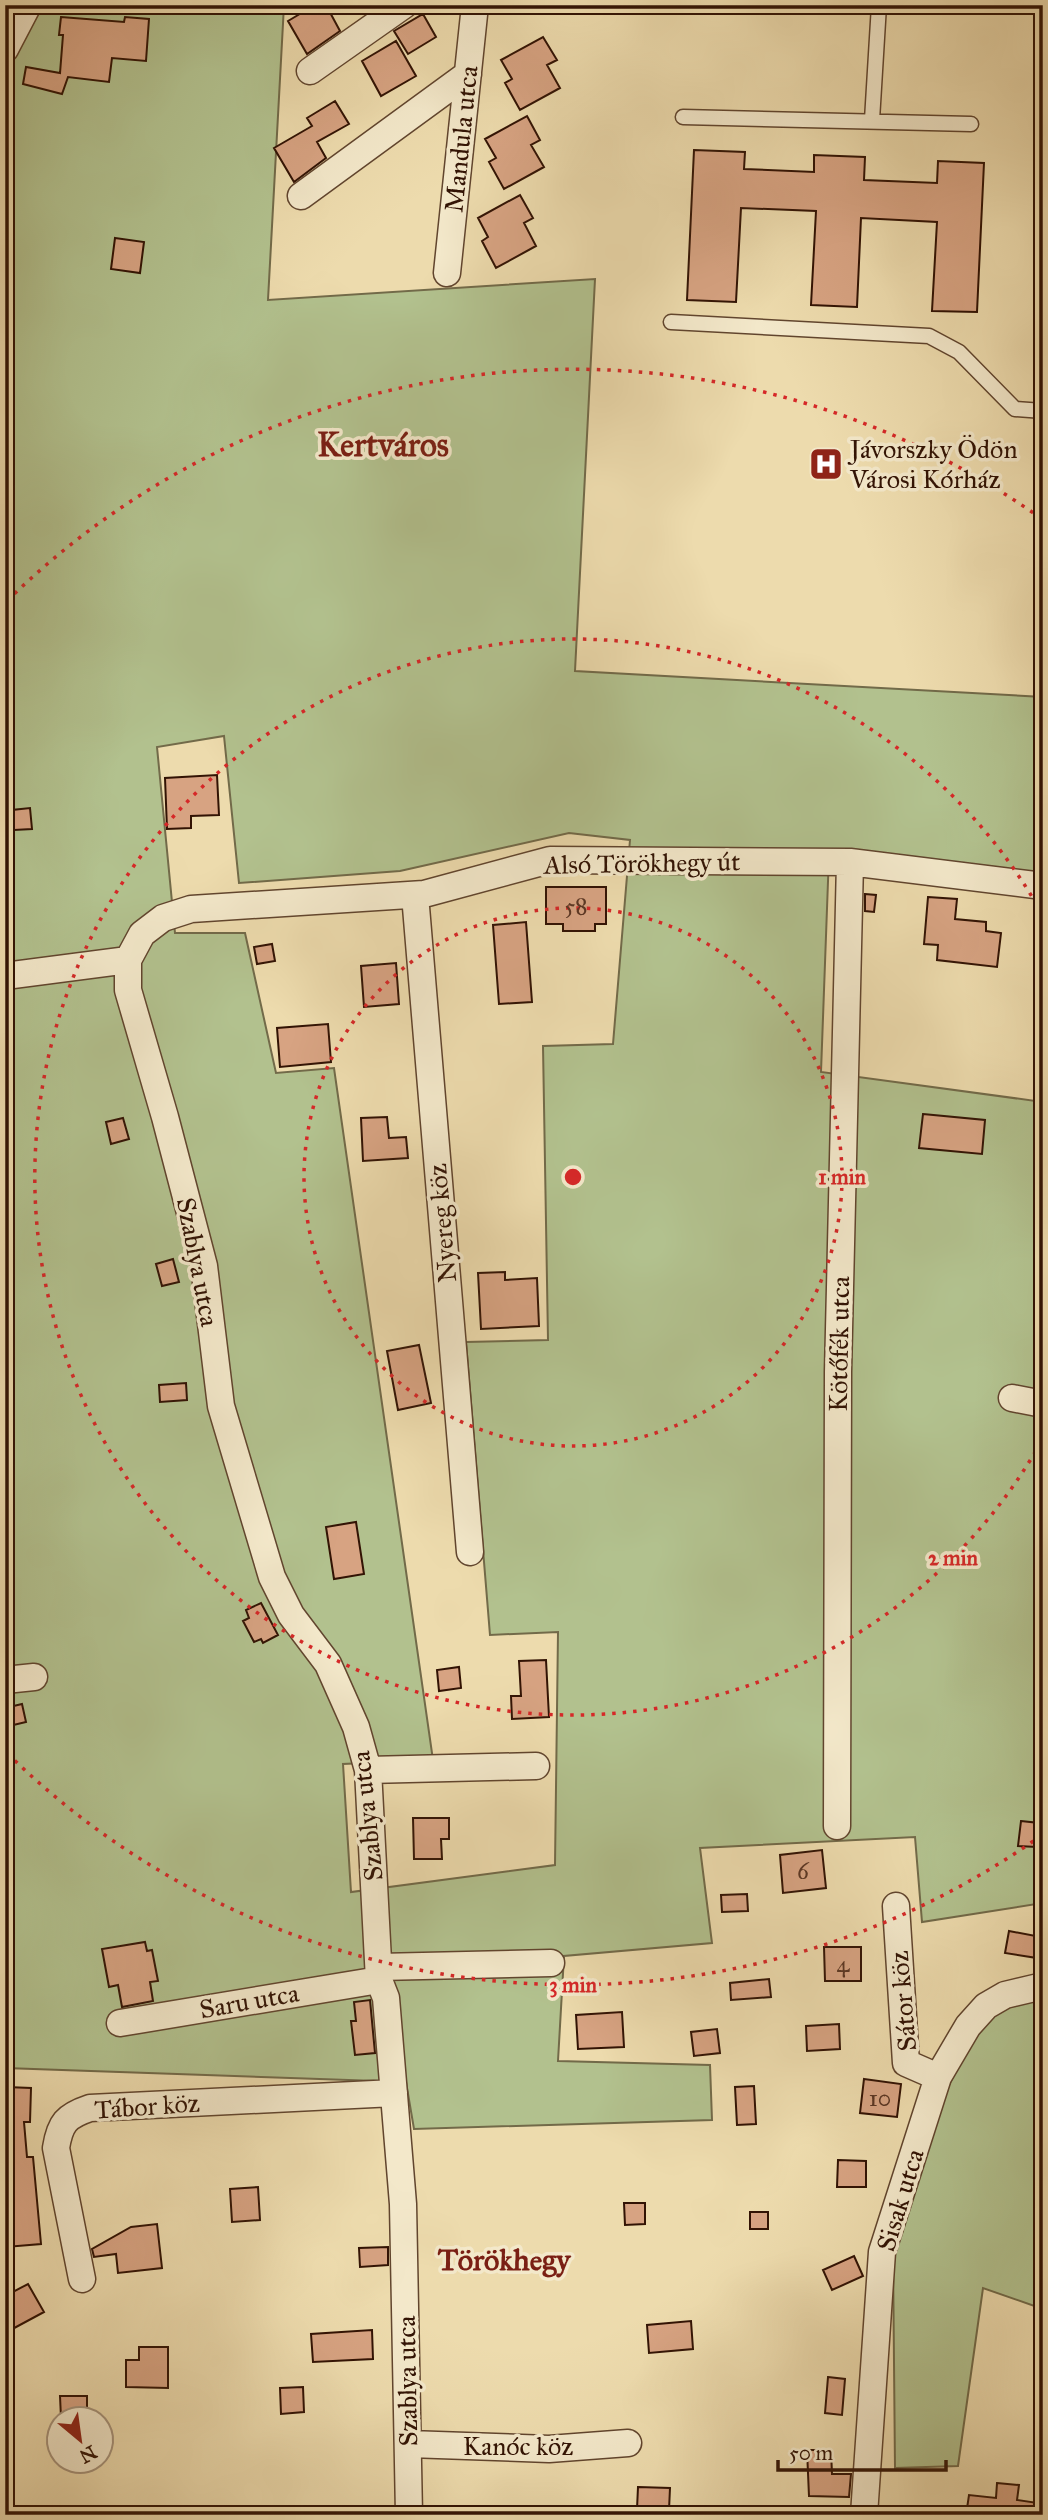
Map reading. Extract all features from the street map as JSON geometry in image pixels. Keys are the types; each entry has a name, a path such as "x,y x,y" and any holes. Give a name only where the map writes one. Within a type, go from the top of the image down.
{"street":[{"path":"5,49 28,5"},
{"path":"310,71 404,5"},
{"name":"Mandula utca","path":"447,273 475,5"},
{"path":"301,196 468,74"},
{"name":"Alsó Törökhegy út","path":"128,960 142,934 163,918 191,909 415,895 550,860 850,862 1043,886"},
{"name":"Kötőfék utca","path":"837,1826 838,1372 850,862"},
{"name":"Nyereg köz","path":"415,895 470,1552"},
{"path":"5,976 128,960"},
{"name":"Szablya utca","path":"128,960 128,990 204,1266 221,1406 272,1577 291,1615 328,1664 356,1727 368,1770 379,1973 386,1998 403,2204 409,2515"},
{"path":"1012,1398 1043,1404"},
{"path":"5,1680 34,1677"},
{"path":"368,1770 536,1766"},
{"name":"Sátor köz","path":"896,1906 906,2063 938,2077"},
{"name":"Saru utca","path":"120,2023 379,1973 551,1963"},
{"name":"Sisak utca","path":"864,2515 882,2252 938,2077 968,2026 986,2006 1004,1995 1043,1986"},
{"name":"Tábor köz","path":"82,2279 56,2148 59,2129 72,2114 90,2108 394,2093"},
{"name":"Kanóc köz","path":"408,2444 549,2449 628,2443"}],"lane":[{"path":"872,120 879,5"},
{"path":"683,117 971,124"},
{"path":"671,322 929,336 959,352 1015,408 1043,411"}],"green space":[{"path":"5,5 284,5 268,300 595,279 575,671 1043,697 1043,877 829,854 821,1072 1043,1102 1043,1903 922,1922 915,1837 700,1848 712,1943 564,1956 558,2061 710,2065 712,2120 414,2129 406,2082 5,2068","holes":["224,736 239,883 400,871 569,833 630,840 613,1044 543,1046 548,1340 466,1342 490,1635 558,1632 555,1865 351,1892 343,1764 433,1760 334,1068 276,1073 245,933 175,933 157,747"]},
{"path":"1043,1986 1043,2309 983,2288 958,2466 895,2468 893,2256 949,2085 974,2034 1002,2005"}],"building":[{"path":"315,5 326,5 340,31 307,54 288,21"},
{"path":"423,14 436,37 408,54 394,31"},
{"path":"61,17 124,22 125,17 149,19 146,61 112,58 109,82 68,77 62,94 23,84 26,67 60,73 63,35 59,35"},
{"path":"543,37 557,60 547,65 560,88 520,110 505,83 512,79 501,60"},
{"path":"396,41 416,76 381,96 362,61"},
{"path":"335,101 349,124 317,142 326,158 294,182 274,148 312,126 307,118"},
{"path":"527,116 540,140 531,145 544,167 504,189 489,162 496,158 485,139"},
{"path":"694,150 745,152 744,169 814,172 814,155 865,157 864,180 937,183 938,161 984,163 977,312 932,311 937,222 861,218 857,307 811,305 816,211 741,208 736,302 687,300"},
{"path":"520,195 533,218 524,223 536,246 496,268 482,241 488,237 478,218"},
{"path":"115,238 144,242 140,273 111,269"},
{"path":"217,775 219,815 191,816 191,828 167,829 165,778"},
{"path":"30,808 32,829 14,830 12,810"},
{"path":"546,887 606,887 606,924 595,924 595,931 563,931 563,924 546,924"},
{"path":"865,894 876,895 874,912 865,911"},
{"path":"928,897 957,899 955,919 986,922 986,931 1001,933 997,967 937,960 938,945 924,944"},
{"path":"526,922 532,1002 499,1004 493,925"},
{"path":"272,944 275,961 257,964 254,947"},
{"path":"396,963 399,1004 364,1007 361,966"},
{"path":"328,1024 331,1062 280,1067 277,1028"},
{"path":"923,1114 985,1120 982,1154 919,1148"},
{"path":"387,1117 389,1138 406,1137 408,1158 363,1161 361,1118"},
{"path":"123,1118 129,1139 111,1144 106,1122"},
{"path":"173,1259 179,1282 162,1286 156,1264"},
{"path":"505,1272 505,1280 537,1278 539,1326 481,1329 478,1273"},
{"path":"419,1345 431,1403 398,1410 387,1351"},
{"path":"186,1383 187,1400 160,1402 159,1385"},
{"path":"356,1522 364,1574 334,1579 326,1527"},
{"path":"261,1603 278,1635 263,1643 261,1639 254,1642 243,1621 249,1618 246,1610"},
{"path":"546,1660 549,1717 512,1719 511,1696 521,1696 519,1661"},
{"path":"459,1667 461,1688 439,1691 437,1670"},
{"path":"22,1704 26,1722 5,1727 5,1708"},
{"path":"413,1818 449,1818 449,1839 441,1839 442,1859 414,1859"},
{"path":"1021,1821 1039,1823 1037,1847 1018,1846"},
{"path":"822,1850 826,1888 783,1893 780,1855"},
{"path":"747,1894 748,1911 722,1912 721,1895"},
{"path":"1009,1931 1041,1937 1037,1958 1005,1953"},
{"path":"145,1942 147,1951 152,1950 158,1981 150,1982 153,2001 122,2007 118,1985 109,1987 102,1949"},
{"path":"824,1947 861,1947 861,1981 825,1981"},
{"path":"769,1979 771,1997 731,2000 730,1983"},
{"path":"370,2000 375,2053 355,2055 351,2021 356,2021 354,2002"},
{"path":"622,2012 624,2047 578,2049 576,2015"},
{"path":"839,2024 840,2049 807,2051 806,2026"},
{"path":"717,2029 720,2053 694,2056 691,2032"},
{"path":"864,2079 901,2084 897,2117 860,2113"},
{"path":"754,2086 756,2124 737,2125 735,2087"},
{"path":"6,2087 31,2088 30,2122 24,2122 27,2157 33,2157 41,2244 6,2247"},
{"path":"838,2160 866,2161 866,2187 837,2187"},
{"path":"258,2187 260,2220 232,2222 230,2189"},
{"path":"624,2203 645,2203 645,2224 625,2225"},
{"path":"750,2212 768,2212 768,2229 750,2229"},
{"path":"157,2224 162,2268 118,2273 116,2254 94,2257 92,2249 131,2227"},
{"path":"388,2247 388,2265 360,2267 359,2248"},
{"path":"854,2256 863,2276 832,2290 823,2270"},
{"path":"28,2284 44,2312 5,2333 5,2296"},
{"path":"691,2321 693,2349 649,2353 647,2325"},
{"path":"372,2330 373,2359 313,2362 311,2334"},
{"path":"139,2347 168,2347 168,2388 126,2387 126,2360 139,2360"},
{"path":"828,2377 845,2379 842,2415 825,2413"},
{"path":"303,2387 304,2412 281,2414 280,2388"},
{"path":"60,2396 87,2396 87,2404 60,2404"},
{"path":"807,2450 831,2450 832,2474 851,2474 849,2497 809,2496"},
{"path":"997,2483 1019,2485 1017,2500 1038,2503 1038,2515 966,2515 969,2495 996,2498"},
{"path":"638,2487 670,2488 669,2510 637,2509"}],"place":[{"name":"Jávorszky Ödön Városi Kórház","path":"826,464"}],"district":[{"name":"Kertváros","path":"383,444"},
{"name":"Törökhegy","path":"504,2260"}]}
